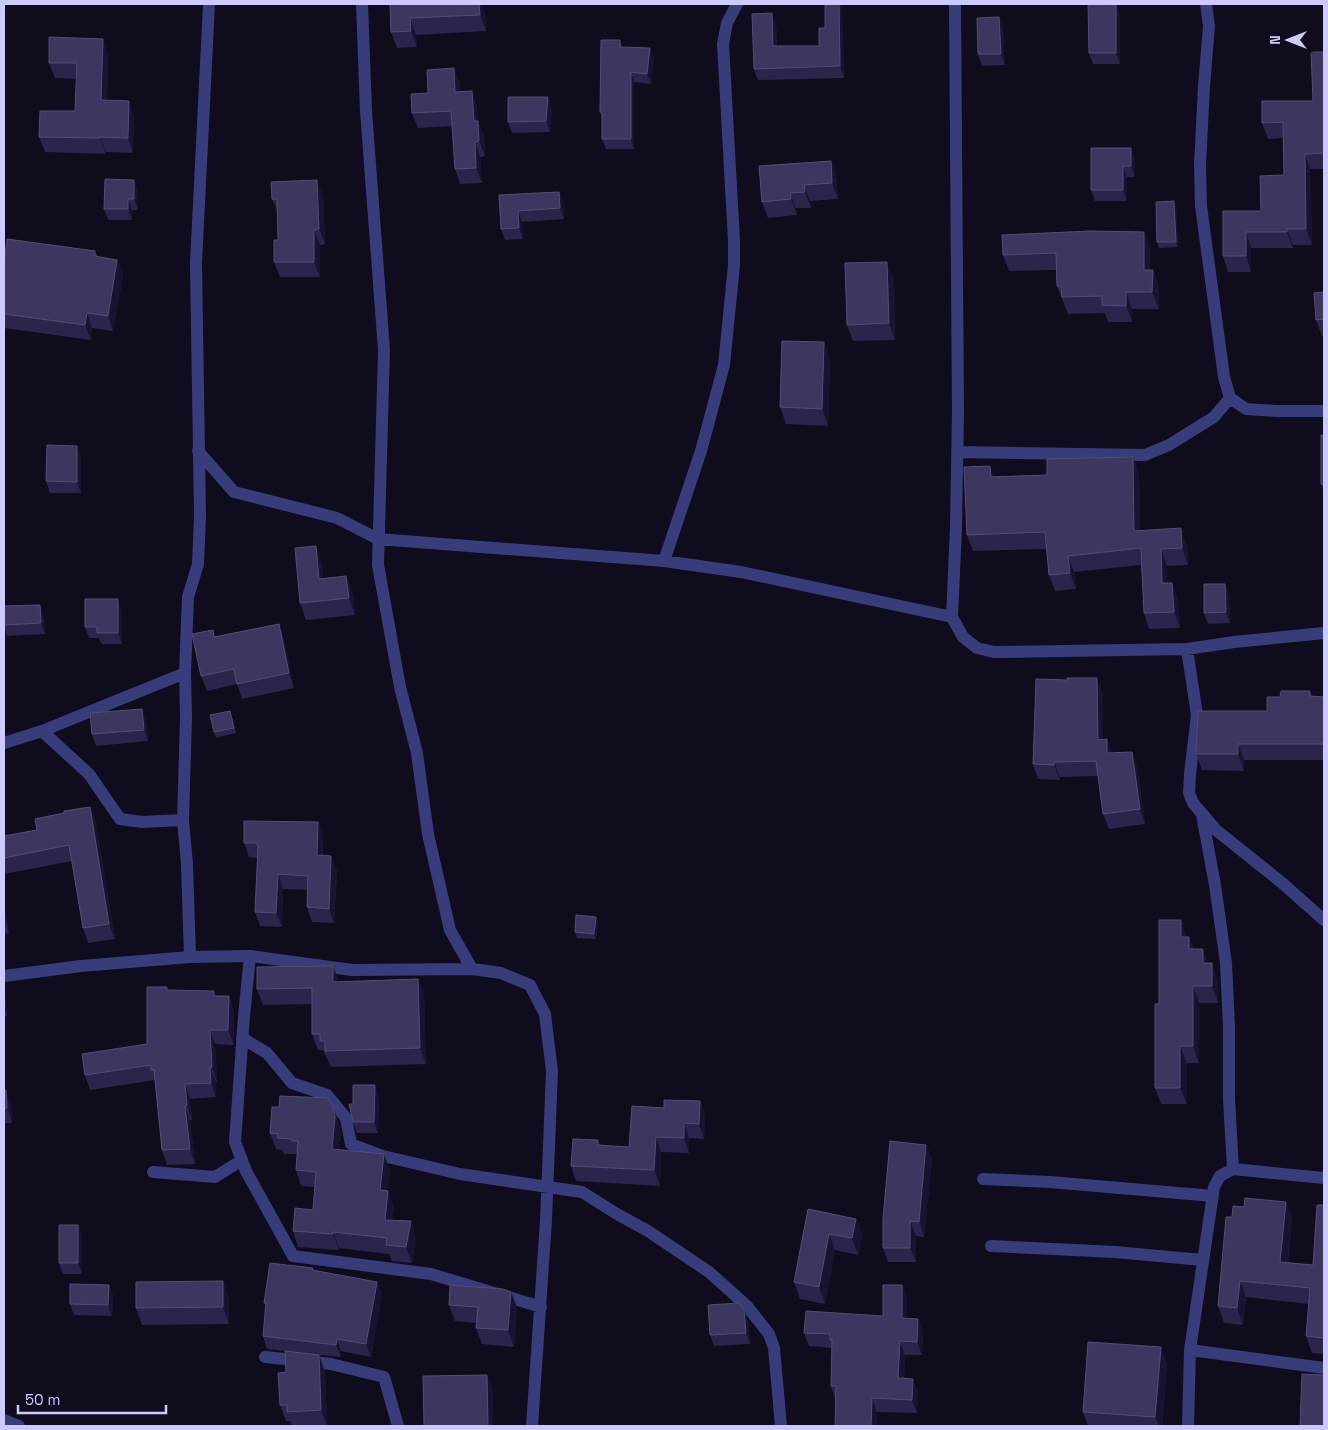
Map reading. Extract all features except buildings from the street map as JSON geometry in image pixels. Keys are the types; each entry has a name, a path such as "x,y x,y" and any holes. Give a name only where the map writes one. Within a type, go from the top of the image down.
{"street":[{"path":"190,957 188,864 183,820 186,717 185,673 188,597 198,564 200,516 196,263 209,4"},
{"path":"362,4 366,110 384,350 378,565 400,687 417,753 428,834 450,930 472,969"},
{"path":"664,561 702,451 724,365 734,265 734,241 723,44 727,23 737,4"},
{"path":"955,4 958,452 952,617 962,637 977,648 994,652 1188,649 1234,642 1324,633"},
{"path":"1206,4 1209,26 1200,165 1201,206 1224,377 1230,398 1246,409 1324,411"},
{"path":"958,452 1146,455 1169,445 1214,417 1230,398"},
{"path":"198,451 234,492 337,518 378,539 664,561 741,572 952,617"},
{"path":"1188,649 1197,715 1189,794 1193,803 1216,830 1281,882 1324,920"},
{"path":"4,743 42,732 185,673"},
{"path":"42,732 89,774 120,819 142,822 183,820"},
{"path":"1202,815 1215,885 1226,963 1228,1099 1233,1169"},
{"path":"250,956 235,1142 246,1171 293,1256 431,1274 541,1307"},
{"path":"4,976 81,966 190,957 250,956 352,970 472,969 501,973 530,985 545,1014 552,1072 546,1220 532,1426"},
{"path":"242,1038 267,1053 292,1083 328,1095 346,1118 351,1144 384,1156 460,1174 582,1192 616,1214 648,1231 709,1272 747,1306 769,1334 774,1348 781,1426"},
{"path":"153,1172 216,1177 242,1160"},
{"path":"1188,1426 1190,1350 1214,1188 1220,1176 1233,1169 1324,1178"},
{"path":"983,1179 1050,1182 1213,1196"},
{"path":"991,1246 1115,1252 1203,1260"},
{"path":"1190,1350 1324,1368"},
{"path":"265,1358 331,1364 384,1377 398,1420 398,1426"},
{"path":"4,1420 19,1426"}]}
